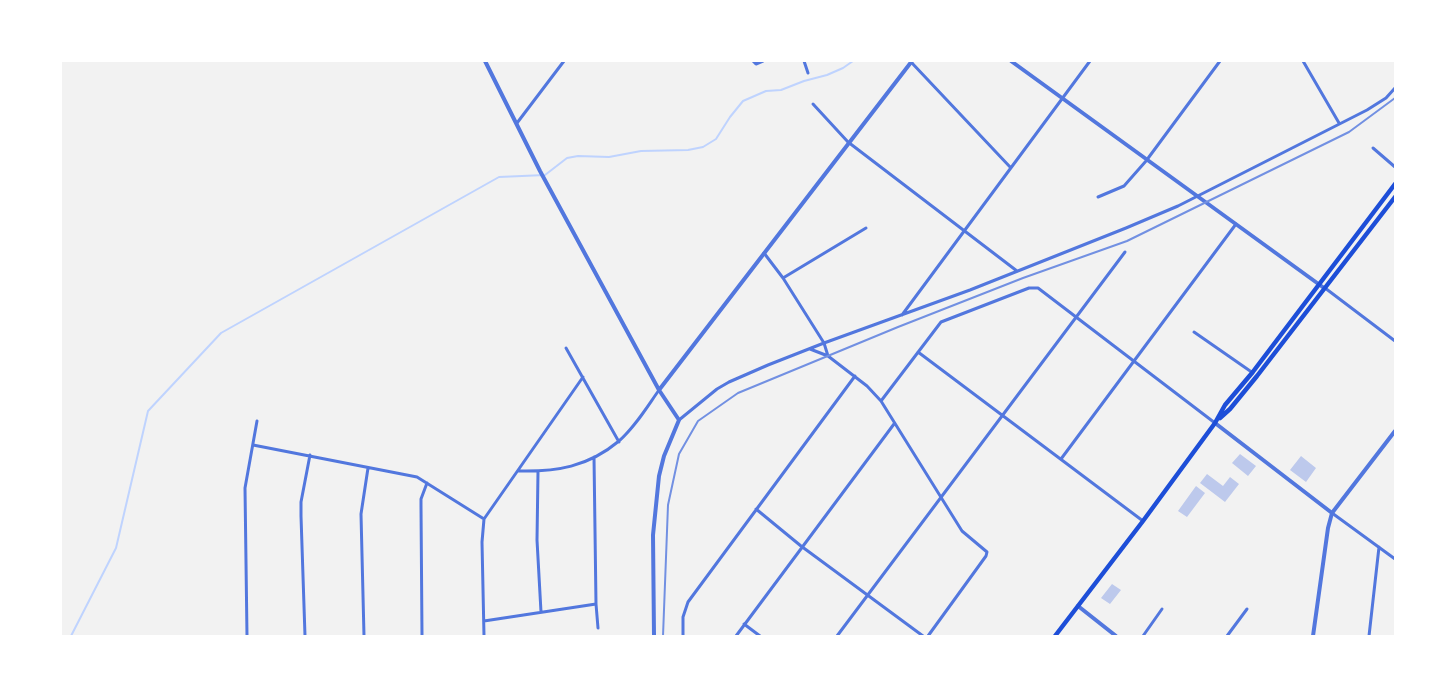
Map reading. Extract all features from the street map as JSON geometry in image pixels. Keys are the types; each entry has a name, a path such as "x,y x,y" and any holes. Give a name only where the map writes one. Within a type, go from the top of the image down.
{"main road":[{"path":"1055,636 1143,521 1215,423 1225,405 1252,373 1395,184"},
{"path":"1215,423 1230,409 1257,376 1395,197"},
{"path":"1356,234 1362,239"}],"street":[{"path":"485,61 540,171 660,390 680,420"},
{"path":"517,124 564,61"},
{"path":"754,62 763,61"},
{"path":"804,61 808,73"},
{"path":"1010,61 1395,341"},
{"path":"902,315 1090,61"},
{"path":"1098,197 1124,186 1146,161 1220,61"},
{"path":"1304,61 1339,123"},
{"path":"517,471 538,472 569,468 594,457 618,442 635,424 848,142 912,62 1011,168"},
{"path":"654,636 653,535 659,476 664,456 680,420 707,397 729,382 824,343 1016,271 1178,206 1366,110 1386,98 1395,88"},
{"path":"813,104 848,142 1016,271"},
{"path":"1373,148 1395,167"},
{"path":"1061,460 1236,224"},
{"path":"783,278 866,228"},
{"path":"837,636 1125,252"},
{"path":"764,253 783,278 824,343 828,356"},
{"path":"881,401 941,322 1029,288 1038,288 1395,559"},
{"path":"1194,332 1257,376"},
{"path":"566,348 618,442"},
{"path":"810,349 828,356 867,386 881,401 962,531 987,552 928,636"},
{"path":"918,352 1143,521"},
{"path":"683,636 683,617 688,602 855,376"},
{"path":"484,636 482,542 484,519 583,377"},
{"path":"247,636 244,499 257,421"},
{"path":"736,636 894,424"},
{"path":"1313,636 1328,528 1332,513 1395,431"},
{"path":"253,445 408,474 427,483 484,519"},
{"path":"305,636 301,502 310,455"},
{"path":"594,457 598,628"},
{"path":"364,636 361,514 368,468"},
{"path":"538,472 537,540 541,612"},
{"path":"422,636 421,506 427,483"},
{"path":"756,509 802,546 923,636"},
{"path":"1369,636 1379,546"},
{"path":"484,621 596,604"},
{"path":"1078,606 1116,636"},
{"path":"1143,636 1162,609"},
{"path":"1226,636 1247,609"},
{"path":"744,624 760,636"}],"building":[{"path":"1240,454 1256,466 1248,476 1232,463"},
{"path":"1301,456 1316,468 1306,482 1290,470"},
{"path":"1207,474 1223,486 1230,477 1239,484 1225,502 1200,483"},
{"path":"1196,486 1205,493 1187,517 1178,511"},
{"path":"1112,584 1121,590 1110,604 1101,598"}],"waterway":[{"path":"71,636 116,548 148,411 221,333 499,177 545,175 567,158 578,156 609,157 641,151 688,150 703,147 716,139 743,101 766,91 781,90 827,75 853,61"}],"railway":[{"path":"663,636 668,505 679,454 698,421 738,393 1023,278 1127,241 1349,132 1395,98"}]}
